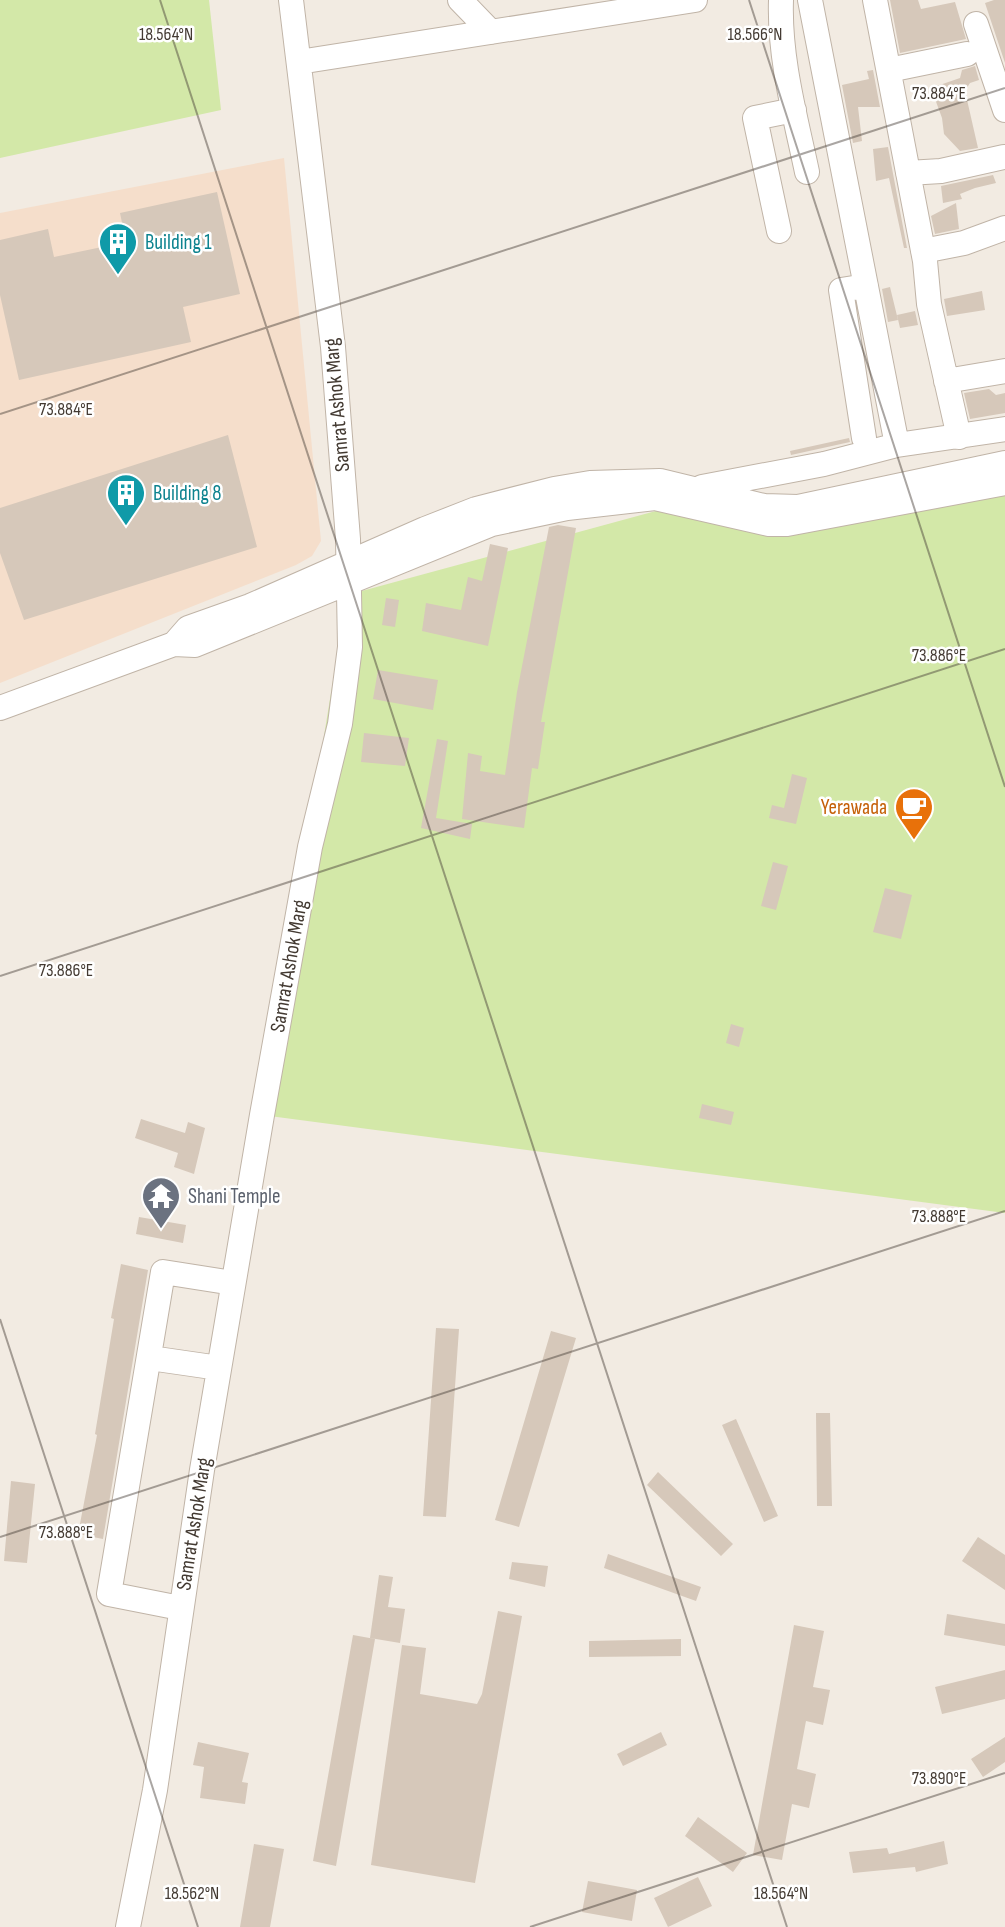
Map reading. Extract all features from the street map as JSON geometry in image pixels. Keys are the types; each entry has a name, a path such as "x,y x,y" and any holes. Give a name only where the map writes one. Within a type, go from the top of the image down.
{"street":[{"name":"Samrat Ashok Marg","path":"128,1927 155,1790 180,1608 233,1283 310,847 340,724 349,646 348,539 333,347 291,0"},
{"path":"460,0 491,32"},
{"path":"299,62 491,32 610,7 695,0"},
{"path":"781,0 780,32 807,172"},
{"path":"810,0 897,445"},
{"path":"875,0 923,251 929,304 959,437"},
{"path":"976,24 1005,110"},
{"path":"889,70 967,54"},
{"path":"779,230 755,118 794,110"},
{"path":"908,173 953,169 1004,158"},
{"path":"923,251 964,243 1005,228"},
{"path":"864,438 841,290 866,286"},
{"path":"946,381 1005,372"},
{"path":"694,488 824,464 897,445 1005,429"},
{"path":"347,575 475,509 554,489 628,480 660,481 764,506 798,507 1005,463"},
{"path":"0,708 174,645 188,628 492,524 567,508 655,498 769,524 787,524 1005,483"},
{"path":"180,1608 109,1594 163,1272 233,1283"},
{"path":"150,1358 219,1368"}],"shaded area":[{"path":"284,158 321,541 312,556 296,565 0,683 0,213"}],"green space":[{"path":"0,0 209,0 221,110 0,158"},
{"path":"1005,467 1005,1213 262,1115 347,595 733,490 748,488 768,498 771,516"}],"building":[{"path":"890,0 918,0 921,9 955,2 966,39 900,53"},
{"path":"1005,0 1005,63 985,3"},
{"path":"975,66 979,80 970,83 965,91 978,148 960,151 944,134 942,118 931,88 960,78 962,70"},
{"path":"873,70 880,107 858,107 862,141 853,143 842,85 869,79 867,71"},
{"path":"888,147 907,248 904,248 889,178 876,181 873,149"},
{"path":"993,175 996,183 960,194 962,199 943,203 941,186"},
{"name":"Building 1","path":"217,192 240,294 183,307 191,342 19,380 0,295 0,240 48,229 54,257 126,242 120,213"},
{"path":"956,203 959,229 935,234 931,216"},
{"path":"890,287 898,320 888,322 882,289"},
{"path":"982,291 985,310 947,316 944,299"},
{"path":"915,311 918,325 900,328 897,315"},
{"path":"989,389 996,395 1005,393 1005,413 970,419 964,393"},
{"name":"Building 8","path":"228,435 257,547 24,620 0,553 0,508"},
{"path":"849,438 850,442 791,455 790,451"},
{"path":"558,525 576,528 541,722 545,722 538,769 532,768 524,828 462,819 468,753 482,756 480,771 505,775 517,692 549,527"},
{"path":"490,544 508,548 488,646 422,631 426,603 461,610 468,577 482,581"},
{"path":"386,598 399,600 395,627 382,625"},
{"path":"378,670 438,680 433,710 373,699"},
{"path":"364,733 409,738 405,766 361,762"},
{"path":"437,739 448,741 436,818 472,824 470,839 421,828"},
{"path":"792,774 807,778 796,824 769,818 772,805 784,808"},
{"path":"773,862 788,866 776,910 761,906"},
{"path":"885,888 912,895 901,939 873,932"},
{"path":"731,1024 744,1028 739,1047 726,1043"},
{"path":"702,1104 734,1112 731,1125 699,1118"},
{"path":"141,1119 185,1133 188,1122 205,1128 194,1174 174,1167 178,1153 135,1138"},
{"name":"Shani Temple","path":"139,1217 186,1225 183,1243 136,1234"},
{"path":"121,1264 148,1270 103,1539 78,1534 97,1435 95,1434 114,1319 111,1318"},
{"path":"436,1328 459,1329 446,1517 423,1516"},
{"path":"551,1331 576,1338 519,1527 495,1520"},
{"path":"816,1413 830,1413 832,1506 817,1506"},
{"path":"736,1419 778,1516 764,1522 722,1425"},
{"path":"658,1472 733,1544 721,1556 647,1485"},
{"path":"11,1481 35,1484 27,1563 4,1561"},
{"path":"978,1537 1005,1555 1005,1590 962,1561"},
{"path":"608,1554 701,1587 696,1601 604,1568"},
{"path":"512,1562 548,1566 545,1587 509,1579"},
{"path":"379,1575 393,1577 388,1607 405,1609 400,1643 370,1638"},
{"path":"498,1611 522,1616 475,1883 371,1865 402,1645 426,1648 420,1694 477,1704 482,1694"},
{"path":"947,1614 1005,1624 1005,1646 944,1635"},
{"path":"794,1625 824,1631 813,1687 830,1690 823,1725 806,1721 797,1769 816,1774 809,1808 792,1804 782,1860 753,1855"},
{"path":"353,1635 375,1639 336,1866 313,1861"},
{"path":"681,1639 681,1656 589,1657 589,1641"},
{"path":"1005,1670 1005,1699 942,1714 935,1687"},
{"path":"661,1732 667,1745 623,1766 617,1754"},
{"path":"1005,1737 1005,1762 983,1777 971,1759"},
{"path":"198,1742 249,1753 242,1782 248,1783 245,1804 200,1798 204,1767 193,1765"},
{"path":"698,1817 747,1853 733,1872 685,1836"},
{"path":"944,1841 948,1864 916,1872 915,1867 853,1873 849,1852 887,1848 889,1854"},
{"path":"254,1844 284,1849 270,1927 240,1927"},
{"path":"698,1877 712,1906 668,1927 654,1898"},
{"path":"588,1881 637,1890 632,1921 582,1912"}],"place":[{"name":"Building 1","path":"118,276"},
{"name":"Building 8","path":"126,527"},
{"name":"Yerawada","path":"914,841"},
{"name":"Shani Temple","path":"161,1230"}]}
